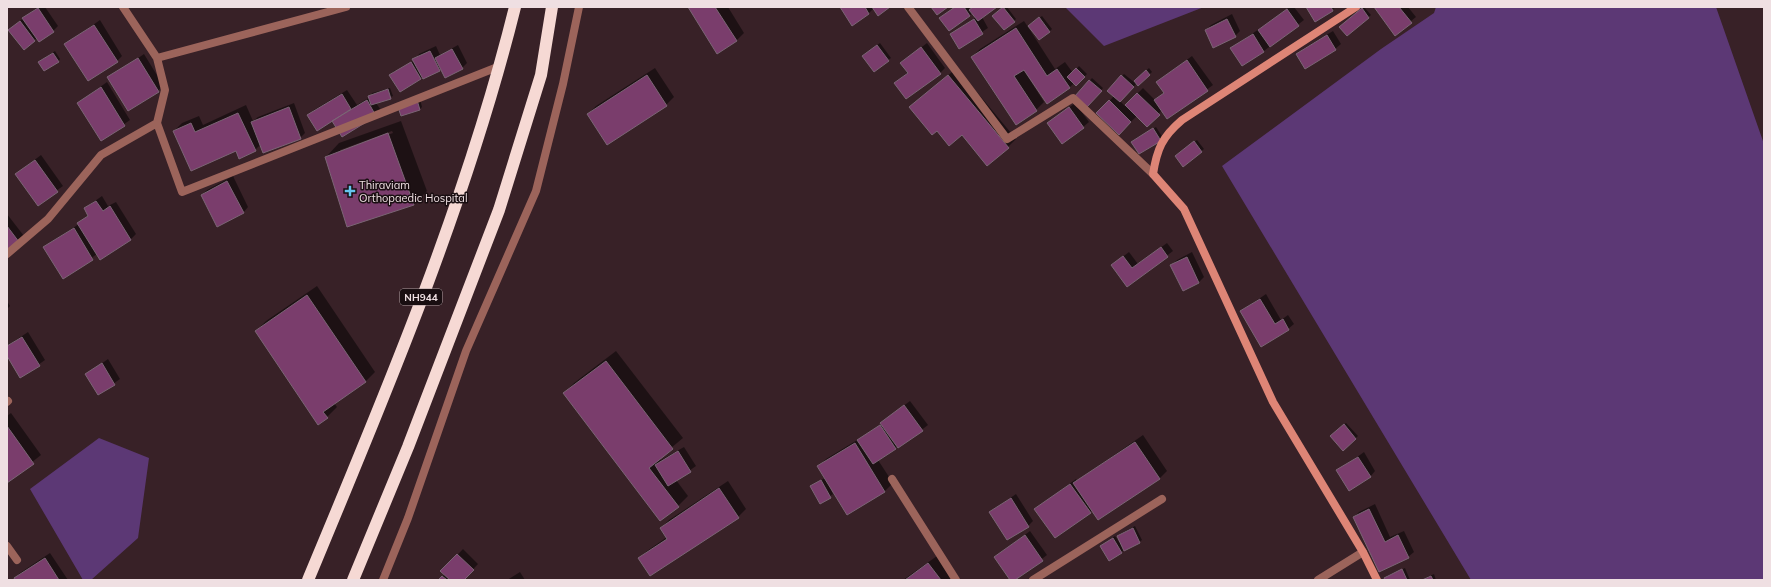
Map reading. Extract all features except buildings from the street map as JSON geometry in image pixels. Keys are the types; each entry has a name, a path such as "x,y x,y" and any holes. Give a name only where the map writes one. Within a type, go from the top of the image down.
{"highway":[{"name":"NH944","path":"308,580 370,432 460,197 500,66 515,7"},
{"path":"353,580 408,447 499,210 541,75 552,7"}],"street":[{"path":"123,7 157,58 165,90 157,123 182,192 500,66"},
{"path":"157,58 346,7"},
{"path":"383,580 408,518 466,352 536,191 563,84 580,7"},
{"path":"908,7 1007,139 1073,98 1154,174 1184,209 1273,402 1363,552 1377,580"},
{"path":"1154,174 1156,153 1173,128 1182,120 1356,7"},
{"path":"7,254 48,220 101,155 157,123"},
{"path":"892,479 956,580"},
{"path":"1033,580 1162,499"},
{"path":"7,546 17,560"},
{"path":"1318,580 1363,552"}],"shaded area":[{"path":"1065,7 1204,7 1104,46"},
{"path":"1436,7 1716,7 1764,144 1764,580 1471,580 1222,166 1381,49 1434,13"},
{"path":"99,438 149,458 138,538 91,580 83,580 30,489"}],"place":[{"name":"Thiraviam Orthopaedic Hospital","path":"350,191"}]}
